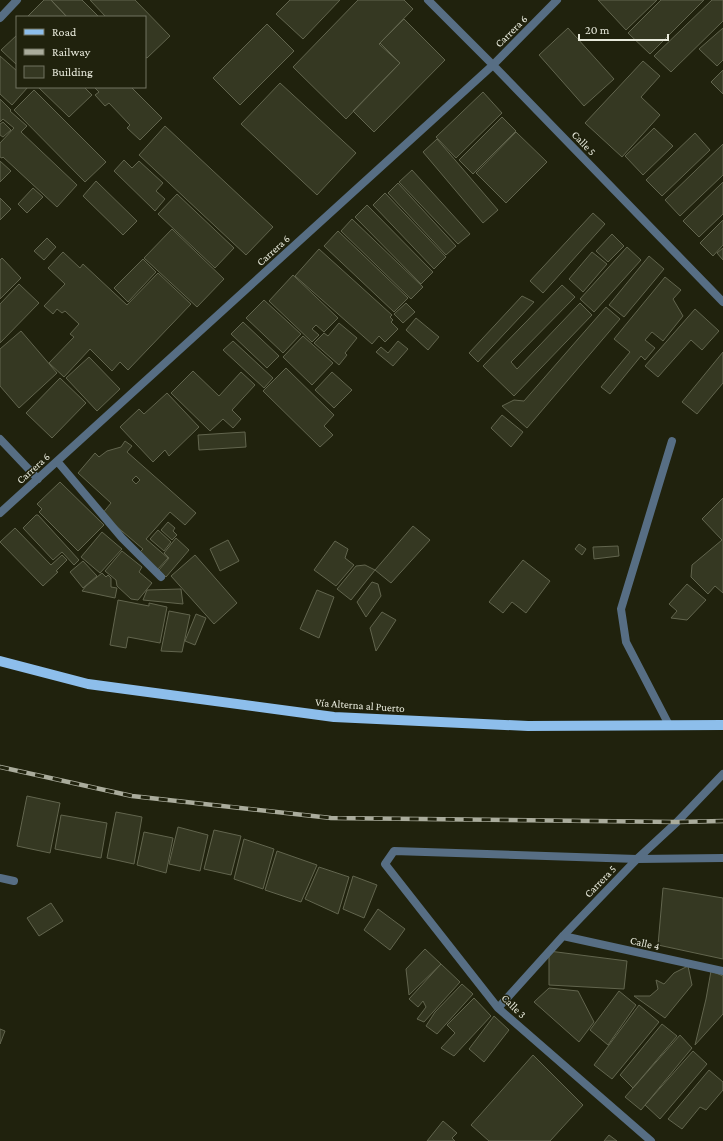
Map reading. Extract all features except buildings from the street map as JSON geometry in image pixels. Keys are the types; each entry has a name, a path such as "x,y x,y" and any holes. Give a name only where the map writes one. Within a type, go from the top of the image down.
{"main road":[{"name":"Vía Alterna al Puerto","path":"0,661 88,684 334,717 528,726 723,725"}],"street":[{"path":"0,18 17,0"},
{"name":"Calle 5","path":"428,0 723,302"},
{"name":"Carrera 6","path":"0,513 493,65 557,0"},
{"path":"0,439 38,479"},
{"path":"669,725 626,642 621,609 672,441"},
{"path":"57,461 122,538 161,577"},
{"name":"Carrera 5","path":"498,1008 563,936 637,859 677,822 723,774"},
{"name":"Calle 3","path":"637,859 394,851 385,864 498,1008 651,1141"},
{"path":"637,859 723,858"},
{"path":"0,878 14,881"},
{"name":"Calle 4","path":"563,936 723,971"}],"railway":[{"path":"0,767 132,796 331,818 677,822 723,821"}]}
